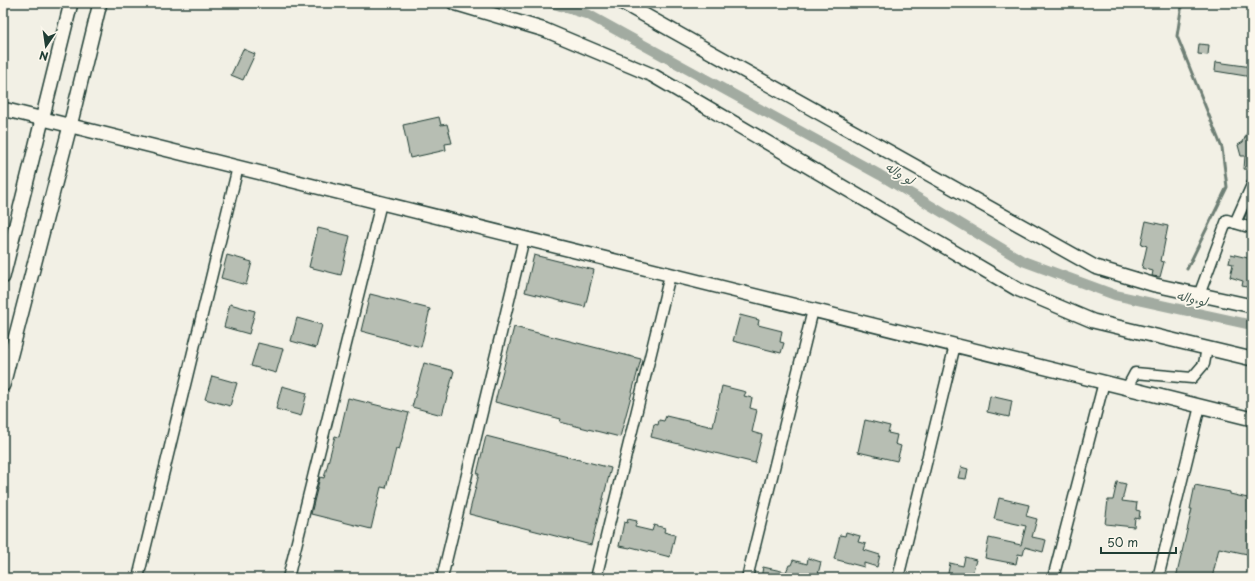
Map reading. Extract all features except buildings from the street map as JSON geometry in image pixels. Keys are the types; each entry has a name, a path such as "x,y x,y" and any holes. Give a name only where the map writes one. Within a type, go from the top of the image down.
{"street":[{"path":"3,277 71,3"},
{"path":"3,385 100,3"},
{"path":"454,3 545,30 652,75 1017,289 1093,320 1252,359"},
{"path":"623,3 1095,267 1198,295 1252,306"},
{"path":"3,109 1252,419"},
{"path":"138,578 238,167"},
{"path":"1235,223 1252,184"},
{"path":"288,578 381,203"},
{"path":"1198,295 1227,220 1252,228"},
{"path":"442,578 524,238"},
{"path":"596,578 670,274"},
{"path":"747,578 812,310"},
{"path":"898,578 956,345"},
{"path":"1128,388 1135,373 1192,378 1204,364 1207,348"},
{"path":"1053,578 1104,382"},
{"path":"1158,578 1200,406"}],"waterway":[{"name":"لو واله","path":"551,3 589,15 880,175 1023,261 1115,295 1252,325"},
{"path":"1184,3 1181,10 1177,36 1222,148 1227,187 1187,269"}]}
